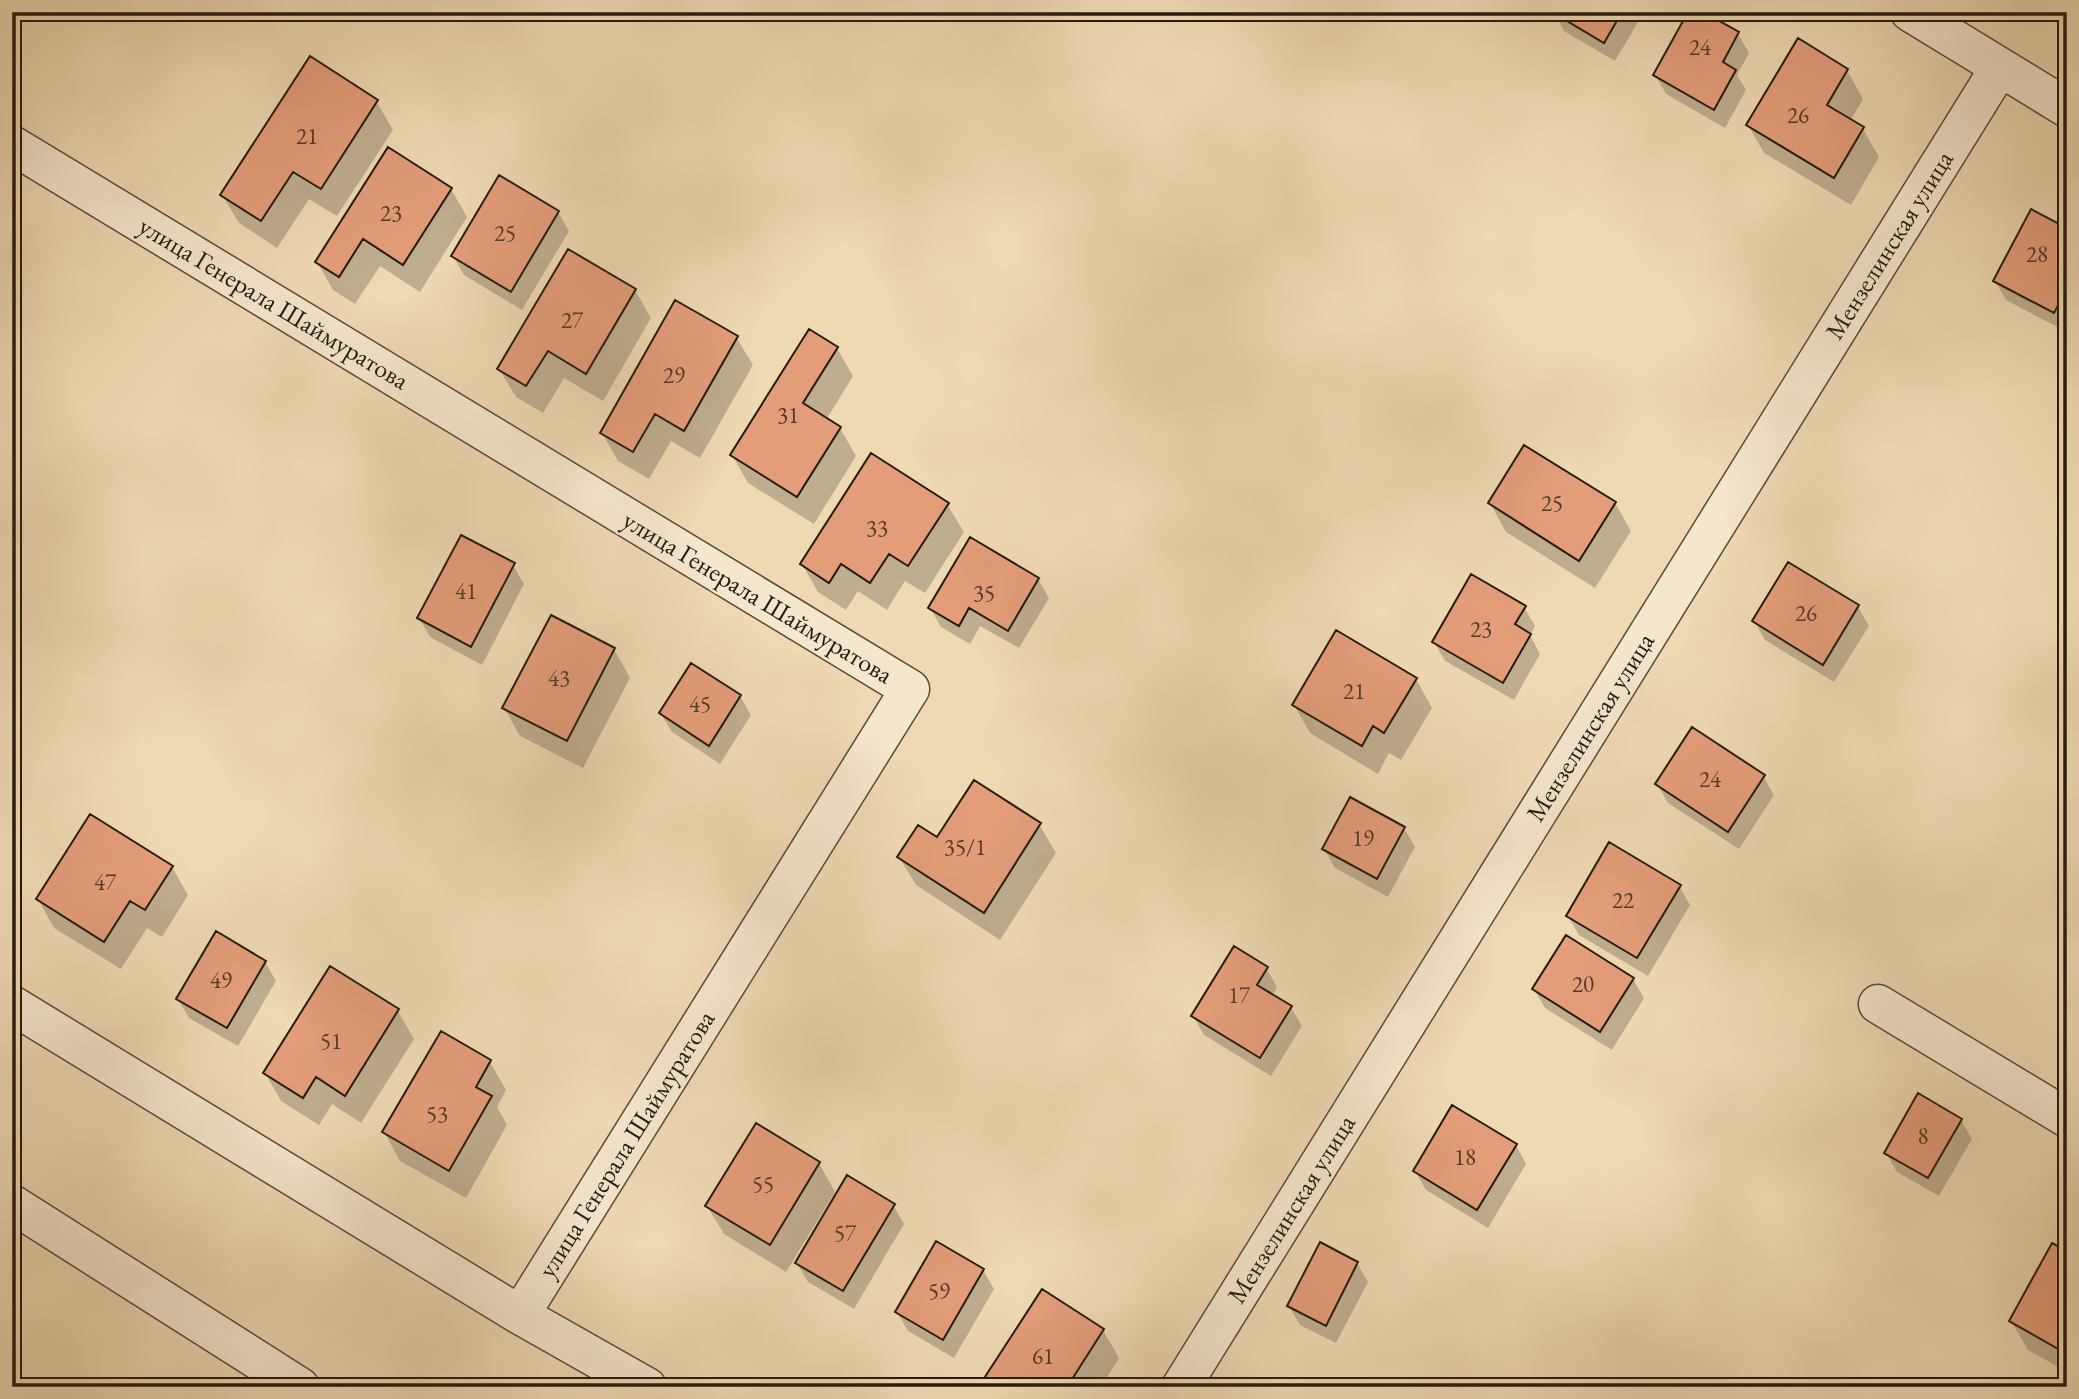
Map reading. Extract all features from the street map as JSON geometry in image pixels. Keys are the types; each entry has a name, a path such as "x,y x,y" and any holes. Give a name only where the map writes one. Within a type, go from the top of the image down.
{"street":[{"path":"1910,12 2067,108"},
{"name":"Мензелинская улица","path":"1181,1387 2000,67"},
{"name":"улица Генерала Шаймуратова","path":"12,145 910,689 520,1315"},
{"path":"1878,1004 2067,1118"},
{"path":"12,1005 520,1315 646,1387"},
{"path":"12,1205 300,1387"}],"building":[{"path":"1552,12 1622,12 1604,43"},
{"path":"1688,12 1703,12 1739,32 1723,62 1736,70 1714,110 1653,75"},
{"path":"1798,38 1848,69 1827,105 1864,127 1834,178 1746,125"},
{"path":"310,56 378,100 321,189 293,172 261,221 220,195"},
{"path":"388,147 452,188 403,265 363,239 339,277 315,262"},
{"path":"499,175 559,211 511,292 451,256"},
{"path":"2031,209 2067,228 2067,289 2054,313 1993,281"},
{"path":"568,249 636,289 586,374 548,351 526,386 497,369"},
{"path":"675,300 738,336 684,431 655,414 633,452 600,433"},
{"path":"809,329 838,347 803,403 841,427 797,497 730,455"},
{"path":"1524,445 1616,502 1579,561 1488,503"},
{"path":"871,453 949,503 908,566 889,554 870,583 841,564 829,583 800,564"},
{"path":"461,535 515,563 471,647 417,618"},
{"path":"970,537 1039,578 1008,631 969,608 959,626 928,608"},
{"path":"1788,562 1859,605 1823,665 1752,621"},
{"path":"1471,574 1526,606 1515,624 1531,634 1503,683 1432,642"},
{"path":"551,615 615,648 567,741 502,708"},
{"path":"1336,630 1417,678 1384,733 1373,726 1362,746 1292,705"},
{"path":"691,663 741,695 709,746 659,713"},
{"path":"1692,727 1765,775 1728,832 1655,784"},
{"path":"974,780 1041,823 984,913 897,857 918,825 937,837"},
{"path":"1350,797 1405,827 1377,879 1322,849"},
{"path":"90,814 173,866 145,910 130,901 104,942 36,899"},
{"path":"1609,842 1681,885 1637,958 1566,916"},
{"path":"216,931 266,961 227,1028 176,999"},
{"path":"1566,935 1634,978 1600,1032 1532,989"},
{"path":"1234,946 1268,967 1257,985 1292,1006 1260,1058 1191,1016"},
{"path":"330,966 399,1009 345,1096 316,1077 303,1098 263,1073"},
{"path":"441,1031 491,1060 476,1087 492,1096 449,1171 382,1132"},
{"path":"1918,1093 1962,1119 1928,1178 1884,1153"},
{"path":"1452,1105 1517,1144 1477,1210 1413,1171"},
{"path":"756,1123 820,1162 770,1245 705,1206"},
{"path":"847,1175 895,1204 843,1291 795,1263"},
{"path":"936,1241 984,1269 943,1340 895,1312"},
{"path":"1320,1242 1358,1262 1326,1326 1287,1306"},
{"path":"2052,1243 2067,1251 2067,1354 2009,1321"},
{"path":"1042,1289 1104,1329 1067,1387 987,1387 981,1383"}]}
